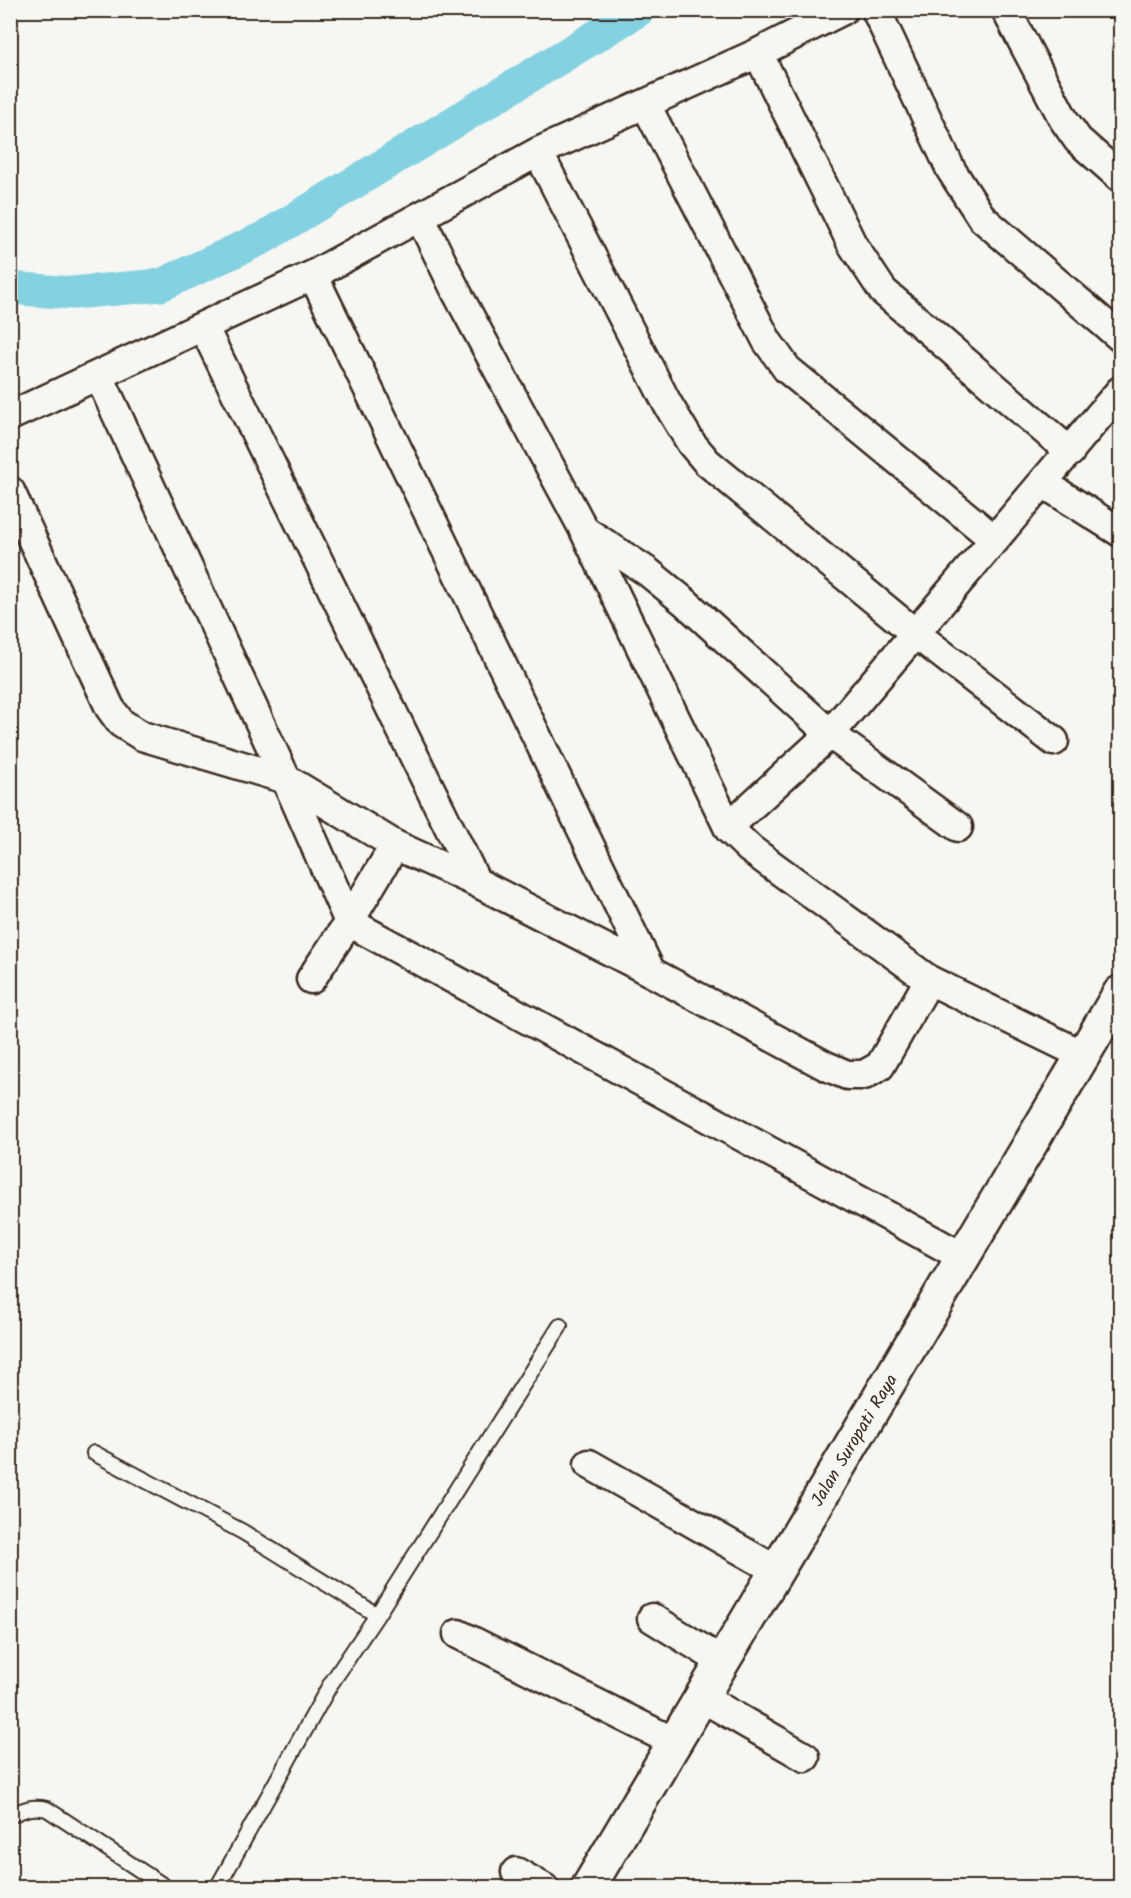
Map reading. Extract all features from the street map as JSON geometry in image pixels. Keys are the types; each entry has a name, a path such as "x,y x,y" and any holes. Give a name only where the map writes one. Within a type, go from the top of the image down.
{"street":[{"path":"10,416 313,275 538,152 758,53 843,10"},
{"path":"876,10 951,170 982,218 1120,337"},
{"path":"1006,10 1064,120 1078,140 1120,177"},
{"path":"758,53 852,244 883,291 1070,452"},
{"path":"646,105 767,341 787,369 995,540"},
{"path":"538,152 667,403 691,444 707,462 916,634 1054,741"},
{"path":"420,217 457,293 584,530 729,830 750,849 929,980 1083,1055"},
{"path":"313,275 651,972"},
{"path":"203,326 476,882"},
{"path":"99,376 286,779 349,922 963,1257"},
{"path":"729,830 739,817 830,734 1120,391"},
{"path":"1043,483 1120,532"},
{"path":"10,491 110,708 121,723 142,736 286,779 395,845 476,882 847,1075 864,1075 880,1066 929,980"},
{"path":"584,530 648,572 830,734 958,827"},
{"path":"311,980 395,845"},
{"name":"Jalan Suropati Raya","path":"588,1887 1120,993"},
{"path":"589,1464 776,1570"},
{"path":"652,1618 707,1652 723,1658"},
{"path":"458,1634 674,1742"},
{"path":"701,1697 805,1756"},
{"path":"516,1872 544,1887"}],"lane":[{"path":"217,1887 330,1685 377,1615 560,1326"},
{"path":"94,1453 243,1532 377,1615"},
{"path":"10,1816 34,1807 46,1809 167,1887"}],"waterway":[{"path":"10,288 72,293 161,285 263,238 639,10"}]}
